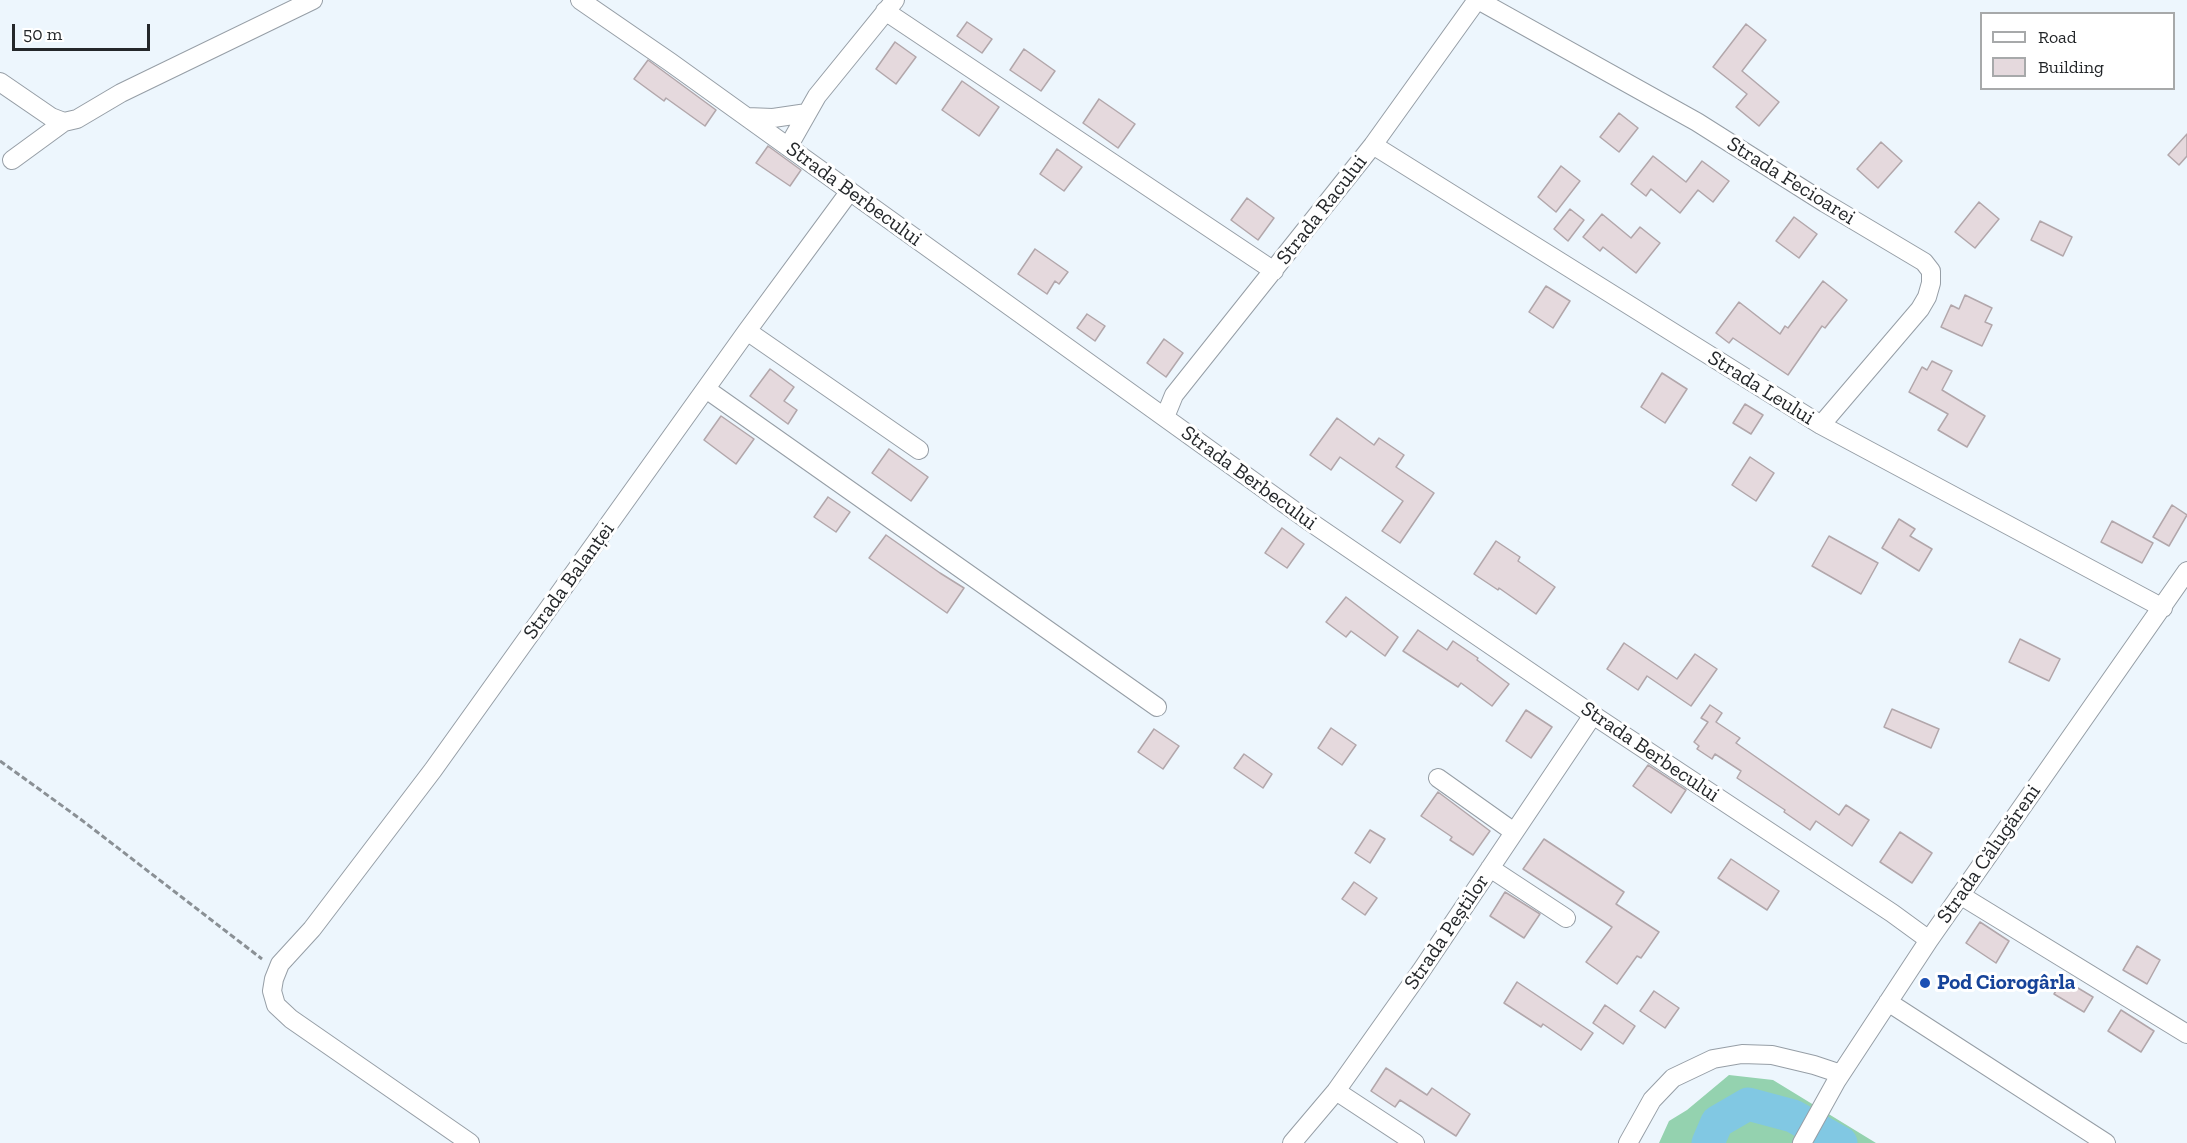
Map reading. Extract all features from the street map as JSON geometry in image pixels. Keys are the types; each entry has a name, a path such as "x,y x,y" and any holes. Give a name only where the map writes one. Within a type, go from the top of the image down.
{"street":[{"path":"12,160 64,122 77,119 121,93 313,0"},
{"name":"Strada Berbecului","path":"580,0 747,117 1306,519 1593,715 1882,906 1929,940"},
{"name":"Strada Racului","path":"1165,417 1174,395 1373,145 1477,0"},
{"name":"Strada Fecioarei","path":"1477,0 1696,122 1924,262 1931,271 1931,283 1920,309 1821,425"},
{"path":"788,147 817,96 890,6 1274,271"},
{"path":"0,82 51,117 64,122"},
{"path":"747,117 773,118 807,113"},
{"name":"Strada Leului","path":"1373,145 1821,425 2163,608"},
{"name":"Strada Balanței","path":"280,964 312,929 409,803 850,191"},
{"path":"747,331 919,450"},
{"path":"706,389 1157,707"},
{"name":"Strada Călugăreni","path":"1802,1143 1839,1077 1929,940 2187,571"},
{"name":"Strada Peștilor","path":"1292,1143 1336,1091 1421,971 1593,715"},
{"path":"1438,778 1514,832"},
{"path":"1490,868 1566,918"},
{"path":"1960,895 2187,1034"},
{"path":"280,964 272,991 276,1005 291,1019 470,1143"},
{"path":"1888,1002 2106,1143"},
{"path":"1628,1143 1652,1100 1673,1078 1713,1059 1742,1054 1772,1055 1814,1065 1839,1077"},
{"path":"1336,1091 1415,1143"}],"path":[{"path":"0,761 79,818 265,961 280,964"}],"green space":[{"path":"1729,1075 1773,1080 1876,1143 1659,1143 1669,1121 1687,1110"}],"building":[{"path":"967,22 992,39 982,53 957,36"},
{"path":"1746,24 1766,40 1742,71 1779,102 1759,126 1736,107 1747,94 1713,67"},
{"path":"895,42 916,57 896,84 876,69"},
{"path":"1024,49 1055,71 1041,91 1010,70"},
{"path":"648,60 716,110 705,126 666,98 664,101 634,79"},
{"path":"962,81 999,107 979,136 942,110"},
{"path":"1099,99 1135,124 1118,148 1083,123"},
{"path":"1619,113 1638,128 1619,152 1600,137"},
{"path":"2187,134 2187,156 2179,165 2168,155"},
{"path":"1881,142 1902,161 1878,188 1857,169"},
{"path":"768,146 801,170 790,186 756,163"},
{"path":"1057,149 1082,167 1064,191 1040,174"},
{"path":"1653,156 1686,182 1702,161 1729,181 1713,202 1698,190 1680,213 1651,189 1646,196 1631,184"},
{"path":"1561,166 1580,181 1556,212 1538,197"},
{"path":"1247,198 1274,218 1258,240 1231,220"},
{"path":"1979,202 1999,219 1975,248 1955,232"},
{"path":"1570,209 1584,220 1568,241 1554,229"},
{"path":"1602,214 1631,238 1640,227 1660,243 1636,273 1603,247 1600,251 1583,237"},
{"path":"1794,217 1817,234 1799,258 1776,241"},
{"path":"2040,221 2072,237 2063,256 2031,240"},
{"path":"1035,249 1068,272 1059,284 1055,281 1047,294 1018,274"},
{"path":"1823,281 1847,300 1825,328 1822,326 1788,375 1733,338 1729,343 1716,333 1739,302 1780,334 1785,326 1788,328"},
{"path":"1546,286 1570,301 1553,328 1529,312"},
{"path":"1965,295 1992,308 1985,322 1992,325 1982,346 1941,327 1951,305 1959,309"},
{"path":"1087,314 1105,326 1095,341 1077,328"},
{"path":"1164,339 1183,353 1166,377 1147,363"},
{"path":"1932,361 1952,371 1942,390 1985,416 1967,447 1938,430 1948,414 1909,392 1922,367 1927,370"},
{"path":"770,369 794,387 784,401 797,410 788,424 750,396"},
{"path":"1662,373 1687,389 1665,423 1641,407"},
{"path":"1745,404 1763,415 1751,434 1733,423"},
{"path":"721,416 754,439 736,464 704,440"},
{"path":"1337,418 1374,445 1379,438 1404,455 1396,467 1434,493 1400,543 1382,531 1403,501 1340,457 1331,470 1310,455"},
{"path":"889,449 928,477 911,501 872,473"},
{"path":"1750,457 1774,473 1756,501 1732,485"},
{"path":"828,497 850,512 836,532 814,517"},
{"path":"2172,505 2187,515 2169,546 2153,537"},
{"path":"1899,519 1915,529 1910,536 1932,549 1919,571 1882,548"},
{"path":"2112,521 2153,543 2142,563 2101,542"},
{"path":"1282,528 1304,544 1287,568 1265,553"},
{"path":"886,535 964,588 947,613 869,558"},
{"path":"1829,536 1878,563 1861,594 1812,566"},
{"path":"1496,541 1520,557 1518,561 1555,587 1536,614 1474,574"},
{"path":"1346,597 1398,637 1385,656 1351,631 1346,637 1326,622"},
{"path":"1418,630 1447,650 1453,641 1509,684 1492,706 1461,683 1458,687 1403,651"},
{"path":"2020,639 2060,659 2049,681 2009,662"},
{"path":"1624,643 1677,679 1695,654 1717,669 1691,706 1647,676 1638,690 1607,669"},
{"path":"1710,705 1722,713 1716,722 1740,738 1736,743 1839,815 1846,805 1869,820 1852,846 1816,821 1810,830 1737,778 1741,771 1715,754 1712,759 1697,749 1699,746 1694,742 1708,722 1701,718"},
{"path":"1892,709 1939,729 1931,748 1884,727"},
{"path":"1526,710 1552,727 1531,758 1506,741"},
{"path":"1331,728 1356,745 1342,765 1318,748"},
{"path":"1154,729 1179,746 1163,769 1138,752"},
{"path":"1244,754 1272,774 1263,788 1234,768"},
{"path":"1648,765 1686,790 1671,813 1633,786"},
{"path":"1438,792 1490,831 1473,855 1450,840 1452,837 1421,816"},
{"path":"1370,830 1385,839 1370,863 1355,853"},
{"path":"1900,832 1932,853 1912,883 1880,862"},
{"path":"1544,839 1624,892 1616,904 1659,932 1641,958 1637,956 1617,984 1586,962 1612,927 1523,869"},
{"path":"1731,859 1779,891 1767,910 1718,878"},
{"path":"1354,882 1377,898 1365,915 1342,899"},
{"path":"1505,892 1540,914 1524,938 1490,916"},
{"path":"1980,922 2009,941 1996,963 1966,943"},
{"path":"2137,946 2160,960 2147,984 2123,970"},
{"path":"2063,979 2093,997 2084,1012 2054,994"},
{"path":"1517,982 1593,1033 1581,1050 1543,1024 1541,1027 1504,1003"},
{"path":"1654,991 1679,1008 1665,1028 1640,1011"},
{"path":"1605,1005 1635,1026 1623,1044 1593,1023"},
{"path":"2121,1010 2154,1031 2141,1052 2108,1031"},
{"path":"1386,1068 1427,1095 1432,1088 1470,1114 1456,1136 1400,1100 1395,1107 1371,1091"}],"waterway":[{"path":"1708,1143 1717,1122 1748,1104 1793,1116 1841,1143"}],"place":[{"name":"Pod Ciorogârla","path":"1925,983"}]}
